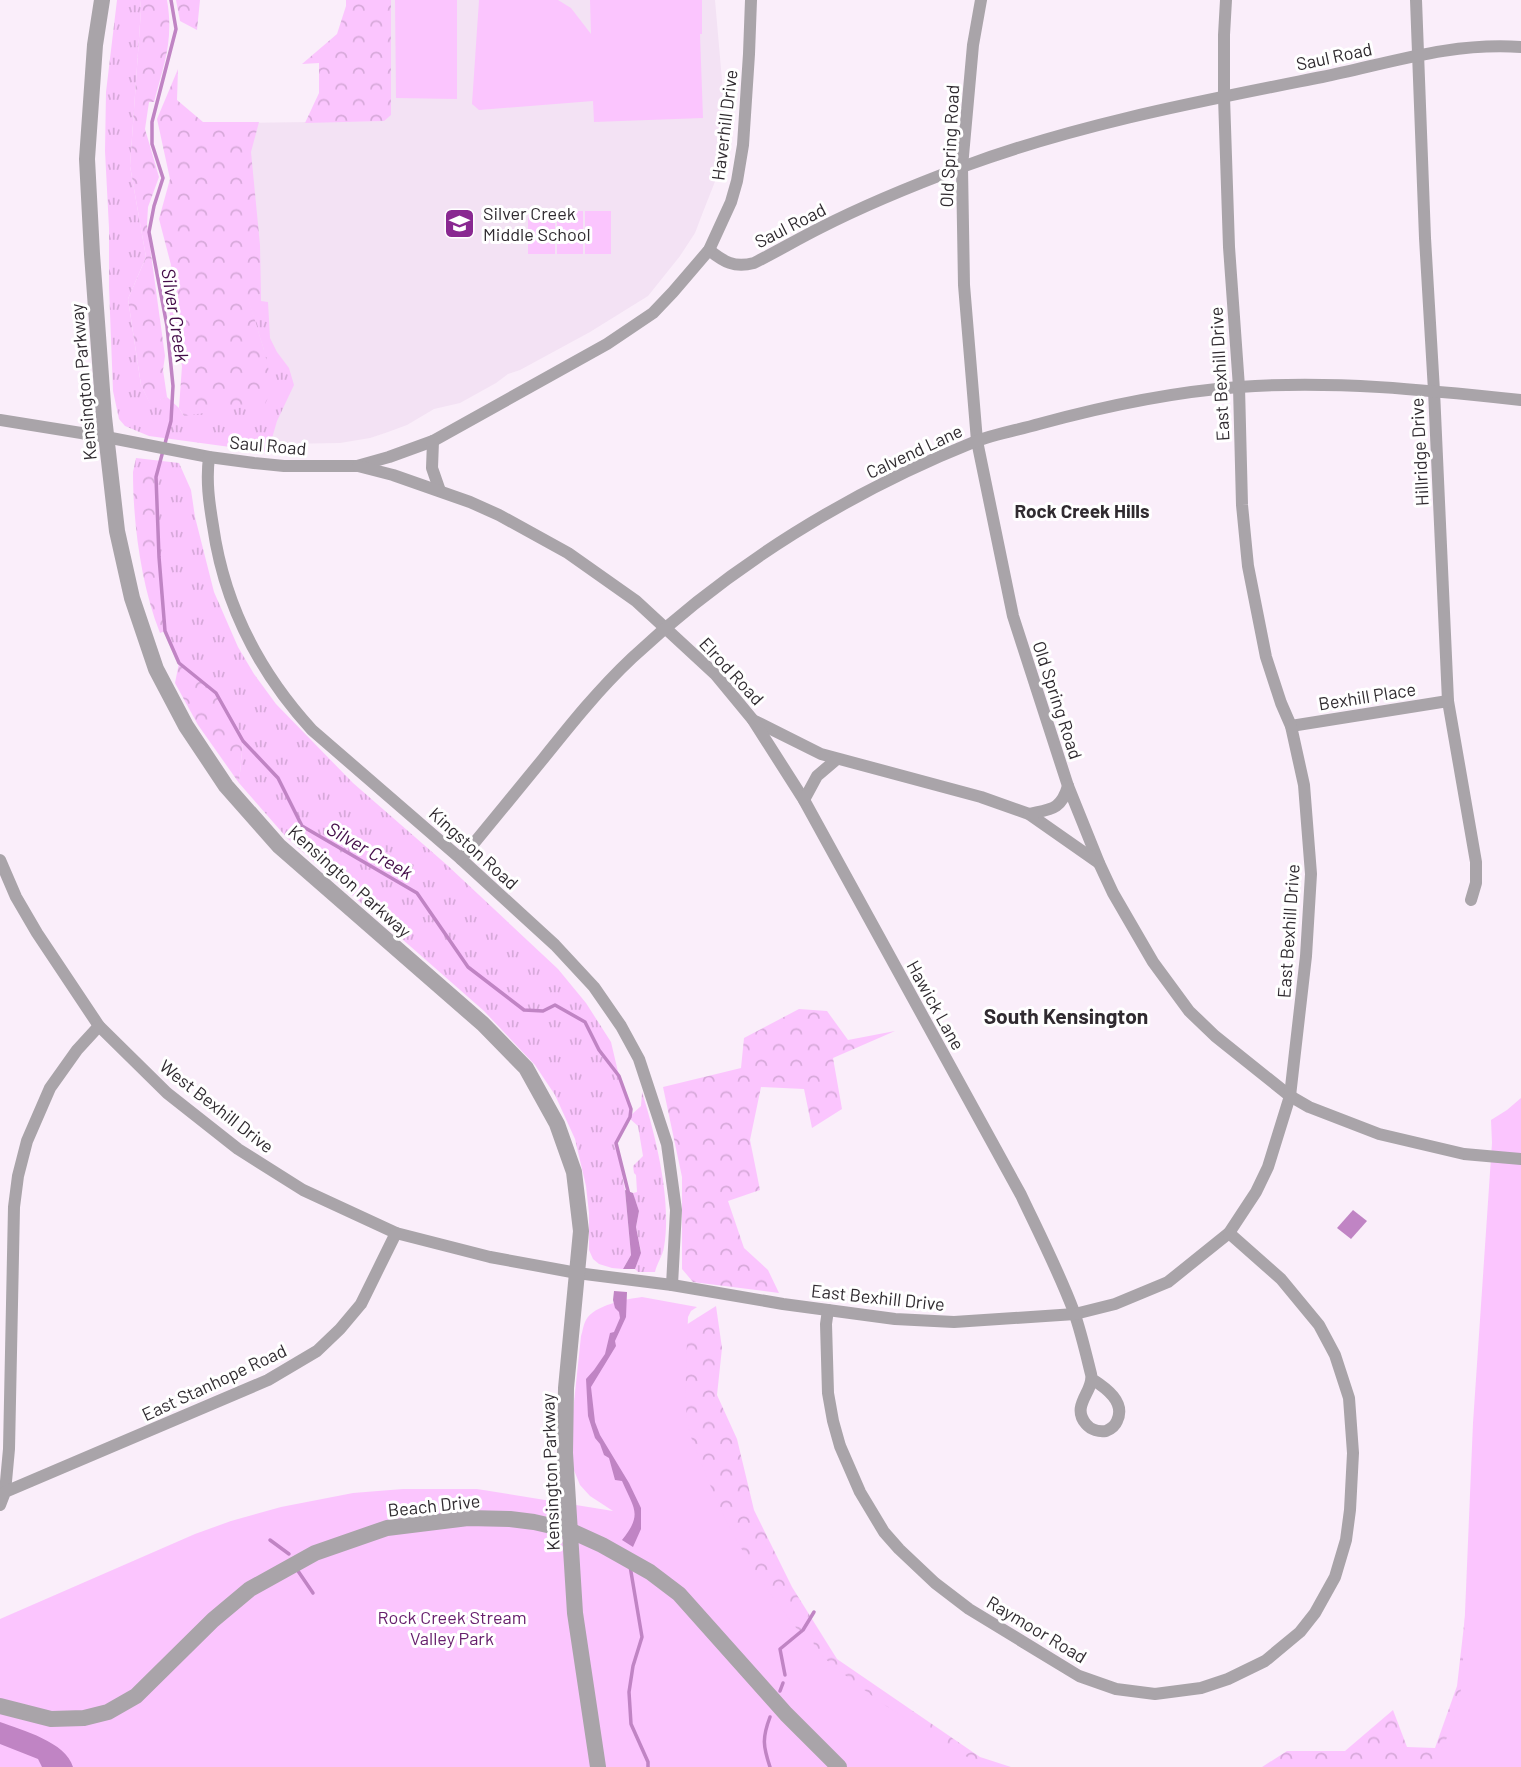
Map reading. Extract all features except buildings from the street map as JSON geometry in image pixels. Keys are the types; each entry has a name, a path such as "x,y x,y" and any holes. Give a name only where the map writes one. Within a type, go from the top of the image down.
{"street":[{"name":"Kensington Parkway","path":"102,0 95,45 87,159 106,437 117,531 132,598 156,670 186,726 226,786 279,846 483,1024 526,1068 557,1124 574,1172 581,1231 565,1410 565,1453 575,1613 598,1767"},
{"name":"Haverhill Drive","path":"709,250 737,181 743,145 751,0"},
{"name":"Old Spring Road","path":"981,0 973,46 962,167 964,285 977,441 1013,616 1068,786 1099,863 1153,962 1189,1011 1224,1045 1290,1096 1309,1107 1379,1134 1464,1154 1521,1159"},
{"name":"East Bexhill Drive","path":"672,1285 895,1319 954,1322 1075,1314 1115,1304 1167,1282 1229,1233 1256,1192 1268,1167 1290,1096 1306,957 1311,874 1304,785 1291,726 1266,657 1248,566 1242,505 1240,387 1229,247 1224,97 1226,0"},
{"name":"Hillridge Drive","path":"1416,0 1448,701 1476,862 1476,883 1471,900"},
{"name":"Saul Road","path":"0,420 209,457 284,466 357,466 433,441 626,332 653,313 709,250 734,265 754,263 831,223 962,167 1074,131 1362,69 1418,54 1479,46 1521,47"},
{"name":"Calvend Lane","path":"461,859 582,710 631,659 666,628 737,572 819,517 901,474 977,441 1099,408 1165,395 1240,387 1324,384 1521,400"},
{"path":"433,441 432,468 440,491"},
{"name":"Kingston Road","path":"209,457 207,488 217,556 238,618 259,660 297,713 312,730 461,859 555,945 594,987 621,1026 639,1059 667,1144 676,1210 672,1285"},
{"name":"Elrod Road","path":"357,466 440,491 499,515 568,553 636,601 666,628 715,674 753,720 821,754 981,797 1029,814 1099,863"},
{"name":"Bexhill Place","path":"1291,726 1448,701"},
{"name":"Hawick Lane","path":"753,720 804,800 1021,1195 1075,1314 1092,1379"},
{"path":"804,800 817,776 837,758"},
{"path":"1029,814 1054,809 1064,798 1068,786"},
{"name":"West Bexhill Drive","path":"0,860 16,897 37,933 99,1027 167,1093 238,1149 303,1190 396,1233 491,1257 577,1273 672,1285"},
{"path":"0,1505 5,1492 9,1448 14,1207 18,1177 26,1141 50,1088 77,1051 99,1027"},
{"name":"East Stanhope Road","path":"5,1492 268,1380 317,1351 361,1304 396,1233"},
{"name":"Raymoor Road","path":"828,1310 828,1393 840,1446 860,1492 884,1532 899,1549 935,1583 969,1609 1079,1676 1116,1689 1154,1694 1201,1688 1228,1679 1265,1661 1300,1632 1315,1613 1335,1577 1346,1540 1350,1510 1353,1453 1349,1398 1335,1355 1319,1325 1281,1279 1229,1233"},
{"name":"Beach Drive","path":"0,1706 51,1719 85,1718 108,1712 136,1696 213,1620 250,1589 315,1553 387,1528 468,1518 510,1519 569,1530 650,1572 679,1594 786,1714 839,1767"}],"shaded area":[{"name":"Silver Creek Middle School","path":"387,0 715,0 726,126 716,179 695,233 648,296 590,332 508,374 460,403 434,409 407,425 370,438 340,443 270,446 211,442 226,123 384,121"},
{"path":"625,1190 633,1193 639,1211 636,1227 641,1253 635,1269 623,1269 631,1255"},
{"path":"1353,1210 1367,1221 1351,1239 1337,1228"},
{"path":"614,1291 627,1292 626,1317 615,1341 616,1346 591,1387 595,1422 600,1435 641,1508 641,1529 633,1547 622,1540 633,1524 633,1505 622,1481 615,1480 609,1458 604,1455 595,1438 588,1416 586,1379 605,1354 610,1333 614,1332 620,1318 613,1300"},
{"path":"0,1722 53,1744 69,1758 73,1767 42,1767 38,1759 0,1744"}],"green space":[{"path":"117,0 140,0 141,10 130,166 146,257 128,299 141,385 150,403 167,397 184,416 264,350 247,296 261,294 261,301 268,302 270,338 289,368 294,385 277,421 268,452 149,436 125,426 119,419 113,391 105,151 106,92"},
{"path":"140,0 167,0 169,14 169,40 164,64 154,102 149,102 145,129 159,177 148,207 147,225 165,356 163,370 167,397 150,404 141,385 128,299 146,257 130,166"},
{"path":"176,0 200,0 197,30 180,21"},
{"path":"346,0 391,0 391,115 384,121 305,123 319,93 319,63 302,64 337,34"},
{"path":"395,0 457,0 457,99 396,98"},
{"path":"479,0 558,0 571,8 591,34 590,0 702,0 700,34 703,118 594,122 593,101 479,110 472,104"},
{"path":"178,69 177,100 203,122 259,122 251,152 260,245 261,294 248,297 273,388 265,404 184,416 179,408 182,366 165,293 171,265 159,219 170,179 157,119"},
{"path":"528,211 555,211 555,254 528,254"},
{"path":"557,211 583,211 583,254 557,254"},
{"path":"585,211 611,211 611,254 585,254"},
{"path":"136,458 179,463 191,490 214,592 238,647 276,704 353,783 447,865 558,969 586,1003 611,1042 631,1109 630,1116 641,1106 642,1092 661,1169 666,1229 663,1250 655,1272 638,1272 635,1269 641,1252 636,1227 639,1211 633,1193 637,1192 633,1166 643,1156 638,1126 629,1118 616,1143 625,1190 631,1255 623,1269 612,1268 599,1264 589,1250 586,1186 575,1139 555,1095 535,1065 484,1011 287,838 239,783 243,741 216,693 179,663 165,631 159,557 133,472"},
{"path":"153,467 156,477 165,631 160,633 143,574 133,492 133,472"},
{"path":"179,663 216,693 243,741 239,783 198,725 175,683"},
{"path":"799,1009 827,1011 848,1040 895,1031 833,1058 842,1109 812,1128 804,1089 761,1087 750,1140 760,1190 728,1201 744,1248 768,1270 779,1293 693,1282 682,1269 682,1177 663,1087 741,1068 744,1038"},
{"path":"1521,1098 1521,1767 1430,1767 1451,1728 1462,1684 1473,1423 1492,1143 1491,1120"},
{"name":"Rock Creek Stream Valley Park","path":"642,1297 697,1307 688,1317 686,1394 690,1432 724,1517 775,1600 806,1640 813,1634 814,1648 832,1665 880,1702 983,1767 0,1767 0,1619 195,1534 281,1507 353,1493 403,1489 477,1489 613,1511 590,1496 580,1485 571,1463 570,1440 581,1336 586,1320 596,1310"},
{"path":"716,1306 722,1348 717,1395 737,1439 754,1510 792,1587 837,1659 980,1757 1011,1767 921,1767 826,1709 668,1417 678,1330"},
{"path":"1474,1538 1504,1767 1262,1767 1287,1751 1345,1751 1393,1710 1407,1747 1435,1748 1457,1686"}],"waterway":[{"name":"Silver Creek","path":"171,0 176,29 152,122 152,144 163,178 149,232 167,326 173,386 171,421 156,477 165,631 179,663 216,693 243,741 278,778 302,826 417,893 468,967 524,1010 543,1011 555,1005 585,1022 599,1050 619,1076 631,1109 630,1117 616,1143 629,1195"},
{"path":"270,1540 289,1554"},
{"name":"Silver Creek","path":"630,1566 642,1637 629,1692 631,1724 648,1767"},
{"path":"298,1571 313,1593"},
{"path":"785,1675 780,1649 803,1630 814,1612"},
{"path":"780,1691 783,1683"},
{"path":"770,1717 764,1742 770,1767"}],"place":[{"name":"Silver Creek Middle School","path":"460,223"}],"district":[{"name":"Rock Creek Hills","path":"1082,510"},
{"name":"South Kensington","path":"1066,1015"}]}
